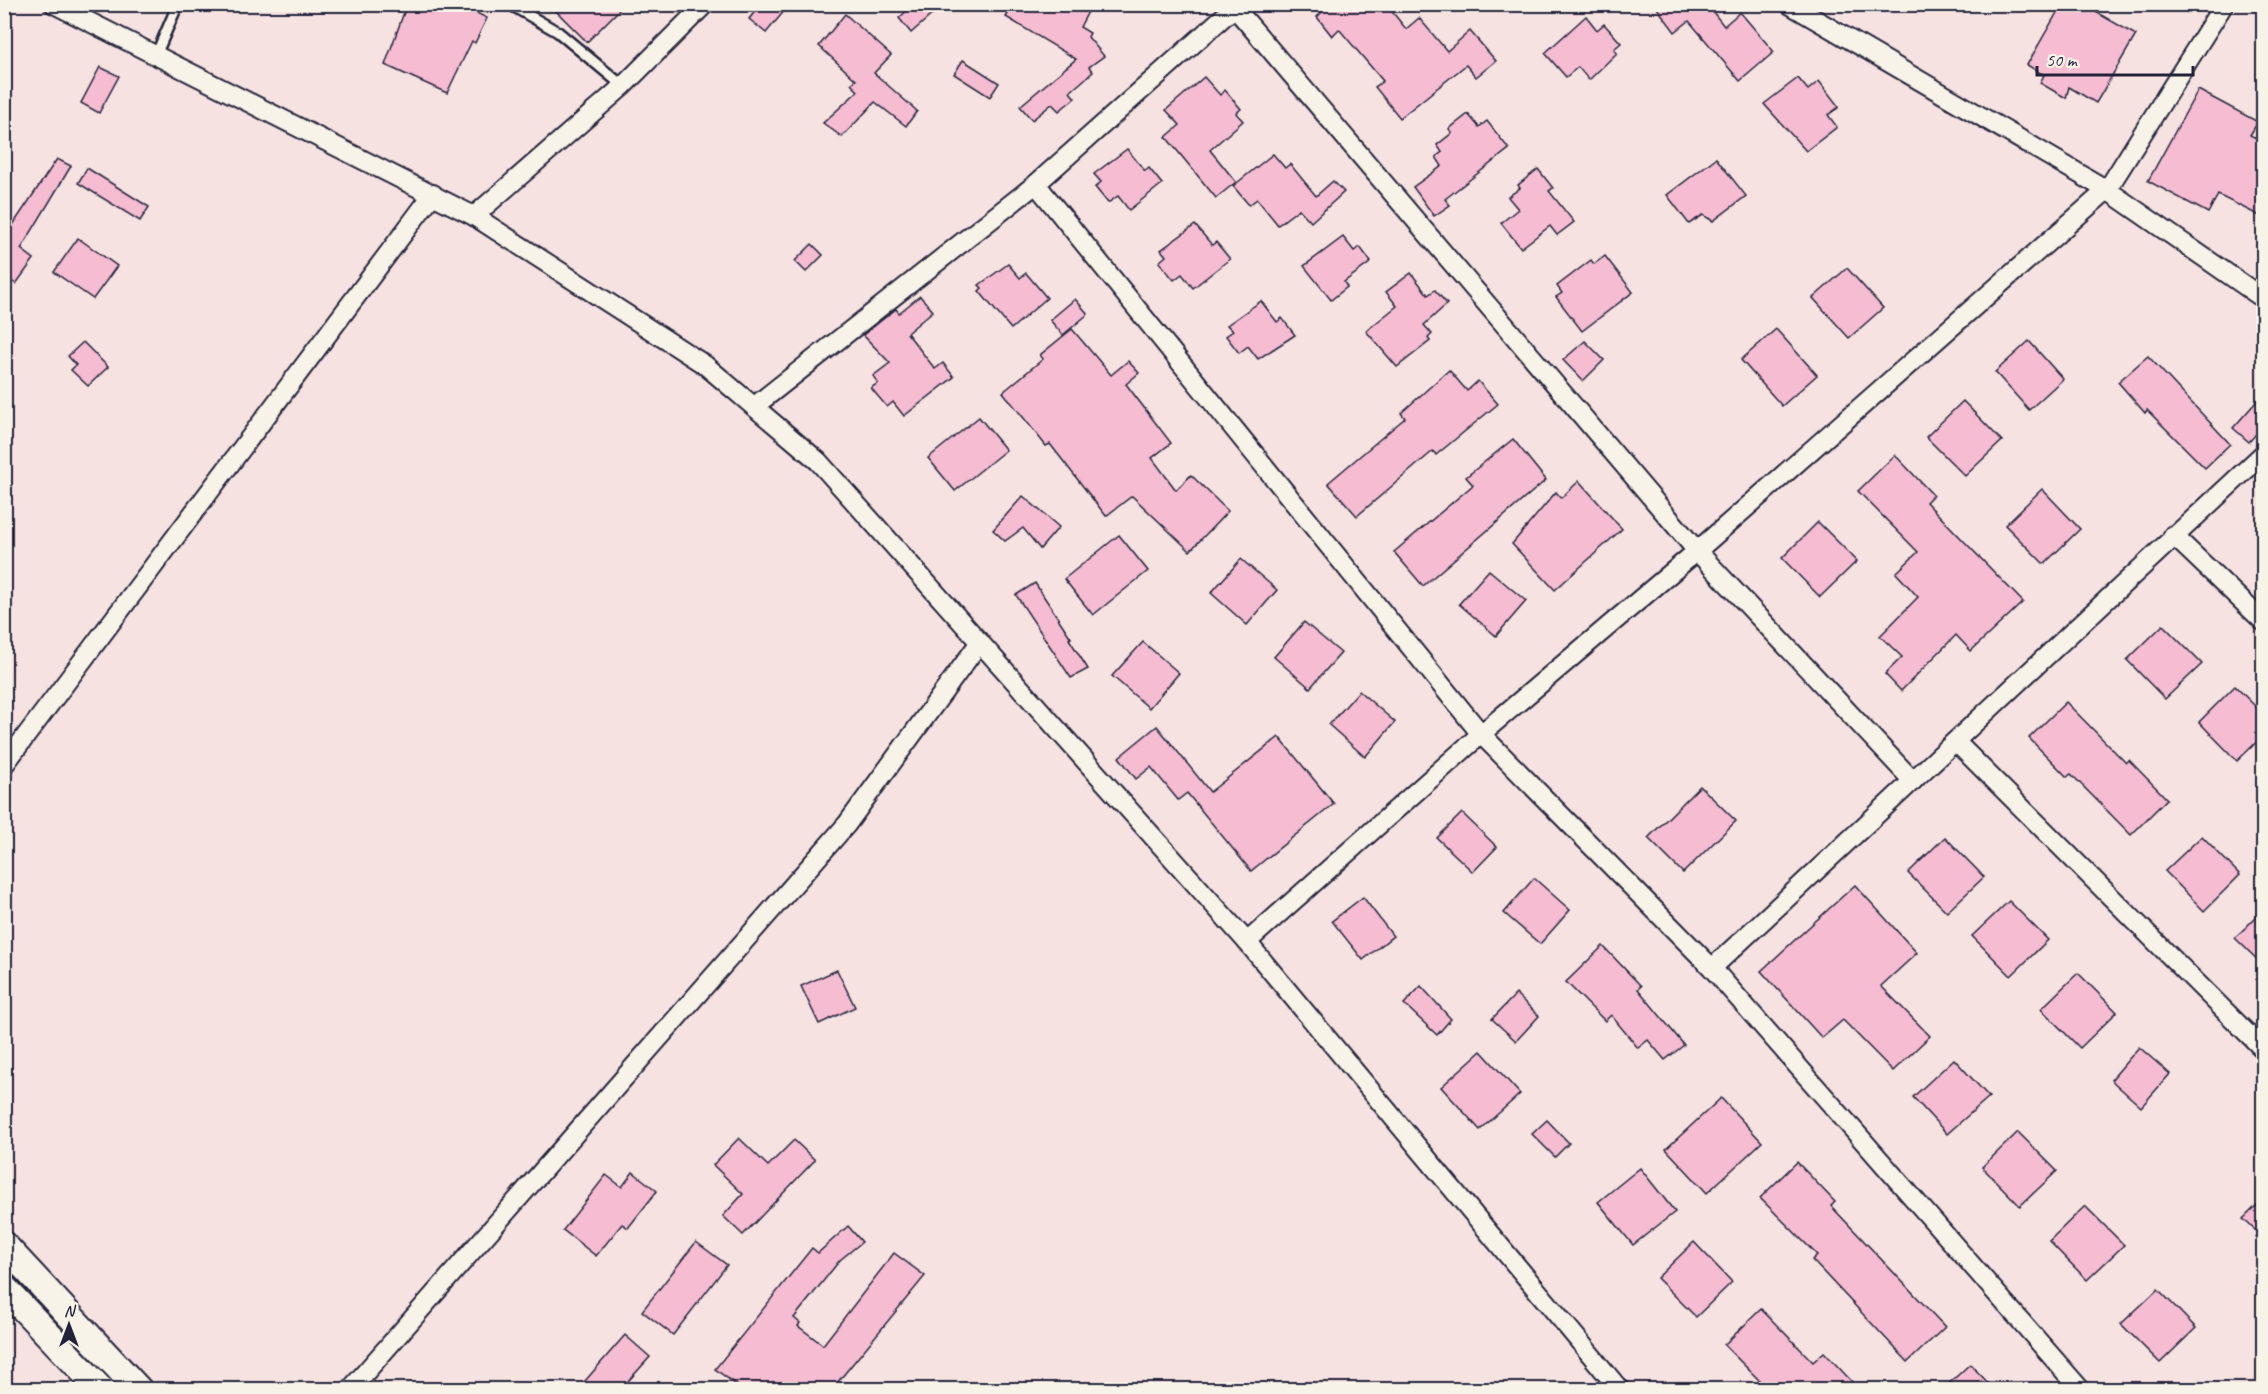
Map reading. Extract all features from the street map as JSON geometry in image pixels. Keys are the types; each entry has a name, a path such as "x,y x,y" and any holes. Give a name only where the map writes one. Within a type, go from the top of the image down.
{"street":[{"path":"54,4 474,216 705,365 756,405 818,461 1247,942 1620,1389"},
{"path":"474,216 623,86 705,4"},
{"path":"1789,4 2107,190 2264,299"},
{"path":"1247,942 1481,734 1697,551 2107,190 2224,4"},
{"path":"756,405 1036,184 1236,6 1697,551 1913,782"},
{"path":"1036,184 1481,734 1712,968 2081,1389"},
{"path":"4,765 433,194"},
{"path":"1712,968 2264,453"},
{"path":"2174,535 2264,622"},
{"path":"350,1389 847,824 980,642"},
{"path":"1956,741 2264,1050"},
{"path":"4,1245 139,1389"},
{"path":"4,1288 101,1389"}],"lane":[{"path":"156,56 178,4"},
{"path":"510,4 558,32 623,86"}],"building":[{"path":"407,4 458,4 487,18 475,43 472,41 447,93 385,65"},
{"path":"549,4 625,4 587,42"},
{"path":"761,4 790,4 766,33 749,19"},
{"path":"914,4 944,4 911,33 899,18"},
{"path":"1014,4 1092,4 1080,27 1090,33 1088,37 1104,56 1089,67 1093,72 1070,92 1075,98 1059,111 1052,104 1032,120 1020,106 1076,59 1006,17"},
{"path":"1317,4 1386,4 1406,29 1419,18 1447,51 1470,31 1496,61 1476,77 1466,65 1400,118 1375,87 1383,81 1339,29 1332,36 1317,17 1323,11"},
{"path":"1654,4 1712,4 1709,7 1724,26 1740,12 1774,52 1740,81 1689,21 1675,32"},
{"path":"2062,4 2082,4 2136,35 2096,103 2069,87 2066,98 2040,83 2044,75 2027,65"},
{"path":"845,14 891,55 874,73 917,111 906,126 875,102 842,137 823,123 858,91 851,84 856,80 819,46"},
{"path":"1586,16 1597,30 1604,24 1621,43 1614,49 1617,53 1589,80 1578,67 1566,77 1545,53"},
{"path":"963,60 999,83 990,97 954,74"},
{"path":"100,67 119,76 99,113 81,103"},
{"path":"1204,77 1220,95 1225,90 1241,109 1236,113 1243,121 1210,150 1236,182 1216,198 1166,137 1180,125 1166,110"},
{"path":"1798,78 1808,90 1819,81 1839,107 1828,115 1837,127 1806,151 1764,104"},
{"path":"2198,90 2258,122 2250,135 2264,142 2264,218 2218,195 2208,213 2148,181"},
{"path":"1468,114 1479,127 1487,121 1509,149 1445,199 1450,205 1434,216 1413,187 1442,166 1436,157 1442,152 1437,145 1452,133 1449,129"},
{"path":"1127,149 1145,171 1149,168 1162,184 1129,210 1118,196 1108,203 1095,187 1101,182 1094,174"},
{"path":"1273,154 1285,168 1290,164 1316,196 1333,181 1344,192 1311,222 1299,209 1278,225 1257,199 1249,205 1233,186"},
{"path":"1716,158 1746,196 1713,221 1703,215 1689,224 1667,195"},
{"path":"57,159 71,166 21,249 34,259 16,284 4,276 4,238"},
{"path":"87,168 149,207 140,221 78,183"},
{"path":"1538,169 1553,188 1549,191 1574,222 1557,235 1550,226 1521,248 1501,223 1518,209 1508,197 1520,188 1518,185"},
{"path":"1195,225 1212,245 1216,242 1230,259 1193,288 1182,274 1174,280 1159,262 1166,256 1161,250"},
{"path":"1343,237 1354,251 1360,247 1371,262 1344,282 1347,287 1331,300 1304,266"},
{"path":"78,238 117,266 93,299 54,272"},
{"path":"812,244 823,255 806,272 795,261"},
{"path":"1605,256 1633,292 1582,331 1556,297 1562,293 1557,286 1591,260 1594,264"},
{"path":"1008,264 1020,278 1026,273 1047,298 1011,329 979,291 982,288 979,285"},
{"path":"1847,268 1883,308 1849,338 1813,298"},
{"path":"1411,273 1428,295 1435,290 1447,304 1424,325 1432,334 1428,338 1430,341 1397,367 1366,331 1397,306 1386,292"},
{"path":"920,296 933,311 907,333 935,369 943,363 954,377 904,416 893,402 887,407 871,388 878,383 873,376 890,363 863,335 896,309 899,313"},
{"path":"1075,299 1088,314 1063,335 1050,320"},
{"path":"1261,301 1277,322 1282,318 1295,335 1258,359 1248,346 1239,353 1226,336 1233,331 1227,325"},
{"path":"1072,329 1111,375 1128,361 1139,373 1126,384 1171,443 1152,458 1176,490 1191,475 1228,511 1190,551 1132,496 1106,516 1050,444 1046,446 1003,392 1043,359 1040,355"},
{"path":"1776,329 1817,375 1782,406 1741,360"},
{"path":"1585,341 1604,360 1583,381 1563,360"},
{"path":"2029,341 2063,379 2029,410 1995,372"},
{"path":"83,342 108,367 88,386 71,370 76,365 68,356"},
{"path":"2148,356 2230,444 2205,468 2147,410 2145,413 2118,382"},
{"path":"1449,370 1467,391 1478,381 1498,404 1436,455 1433,451 1357,516 1328,483 1405,418 1401,413"},
{"path":"2264,393 2264,425 2249,442 2233,428"},
{"path":"1963,401 2002,441 1965,476 1926,437"},
{"path":"979,417 1006,450 955,491 928,458"},
{"path":"1513,439 1546,480 1423,586 1394,552 1473,485 1466,477"},
{"path":"1895,455 1933,495 1926,502 2023,602 1971,651 1956,635 1901,691 1885,674 1902,657 1880,636 1918,597 1896,573 1918,552 1858,491"},
{"path":"1579,481 1622,529 1555,590 1512,544 1556,492 1561,498"},
{"path":"2042,489 2080,529 2044,564 2005,525"},
{"path":"1023,496 1059,527 1040,549 1023,528 1005,541 993,530"},
{"path":"1818,522 1857,561 1820,597 1782,558"},
{"path":"1119,535 1148,571 1093,615 1064,579"},
{"path":"1241,559 1277,590 1247,625 1211,593"},
{"path":"1489,570 1526,601 1496,636 1459,604"},
{"path":"1035,583 1088,669 1071,678 1016,595"},
{"path":"1304,622 1341,653 1310,688 1274,657"},
{"path":"2163,625 2202,664 2165,699 2127,660"},
{"path":"1143,642 1179,673 1149,708 1112,676"},
{"path":"2235,686 2264,715 2264,735 2237,761 2199,722"},
{"path":"1359,691 1395,722 1365,757 1329,725"},
{"path":"2066,702 2126,763 2129,760 2167,799 2131,835 2071,774 2067,777 2029,738"},
{"path":"1157,726 1210,792 1279,737 1334,804 1251,871 1187,793 1178,800 1151,767 1136,779 1119,757"},
{"path":"1700,786 1736,821 1683,873 1648,838"},
{"path":"1462,813 1497,847 1473,872 1437,838"},
{"path":"2202,836 2240,875 2204,911 2165,871"},
{"path":"1945,837 1984,877 1947,912 1908,873"},
{"path":"1534,878 1570,910 1540,944 1504,913"},
{"path":"1855,885 1917,953 1881,986 1930,1036 1893,1071 1843,1020 1822,1038 1761,971"},
{"path":"1363,897 1393,936 1363,960 1332,921"},
{"path":"2009,901 2048,940 2011,976 1972,936"},
{"path":"2264,909 2264,966 2235,938"},
{"path":"1603,946 1641,986 1638,989 1684,1045 1665,1060 1648,1040 1638,1048 1611,1015 1605,1021 1566,982"},
{"path":"837,970 855,1007 819,1024 801,986"},
{"path":"2078,973 2117,1012 2080,1048 2041,1009"},
{"path":"1421,986 1451,1019 1437,1035 1404,1004"},
{"path":"1516,994 1539,1016 1516,1041 1492,1019"},
{"path":"2139,1047 2170,1074 2141,1107 2111,1080"},
{"path":"1481,1051 1520,1094 1480,1130 1441,1087"},
{"path":"1954,1059 1989,1097 1947,1134 1913,1097"},
{"path":"1721,1098 1762,1142 1707,1193 1666,1149"},
{"path":"1547,1120 1569,1143 1555,1157 1532,1134"},
{"path":"2018,1132 2057,1171 2020,1206 1982,1167"},
{"path":"739,1138 768,1166 794,1140 815,1160 743,1235 723,1216 743,1194 713,1165"},
{"path":"1797,1162 1835,1202 1831,1206 1945,1327 1908,1362 1812,1260 1817,1255 1760,1198"},
{"path":"1640,1168 1675,1212 1633,1245 1598,1202"},
{"path":"633,1172 657,1191 628,1228 622,1224 596,1256 563,1230 606,1175 622,1187"},
{"path":"2264,1198 2264,1238 2243,1219"},
{"path":"2085,1206 2124,1245 2087,1280 2049,1241"},
{"path":"848,1226 862,1242 840,1260 794,1318 800,1323 798,1326 823,1345 894,1253 925,1276 832,1389 742,1389 715,1369 812,1248 818,1253"},
{"path":"696,1242 727,1265 673,1335 642,1311"},
{"path":"1694,1242 1732,1282 1696,1317 1657,1278"},
{"path":"2158,1289 2196,1328 2160,1363 2121,1324"},
{"path":"1761,1309 1813,1362 1824,1352 1859,1389 1768,1389 1724,1345"},
{"path":"625,1335 650,1357 621,1389 578,1389"},
{"path":"1970,1364 1994,1389 1943,1389"}]}
